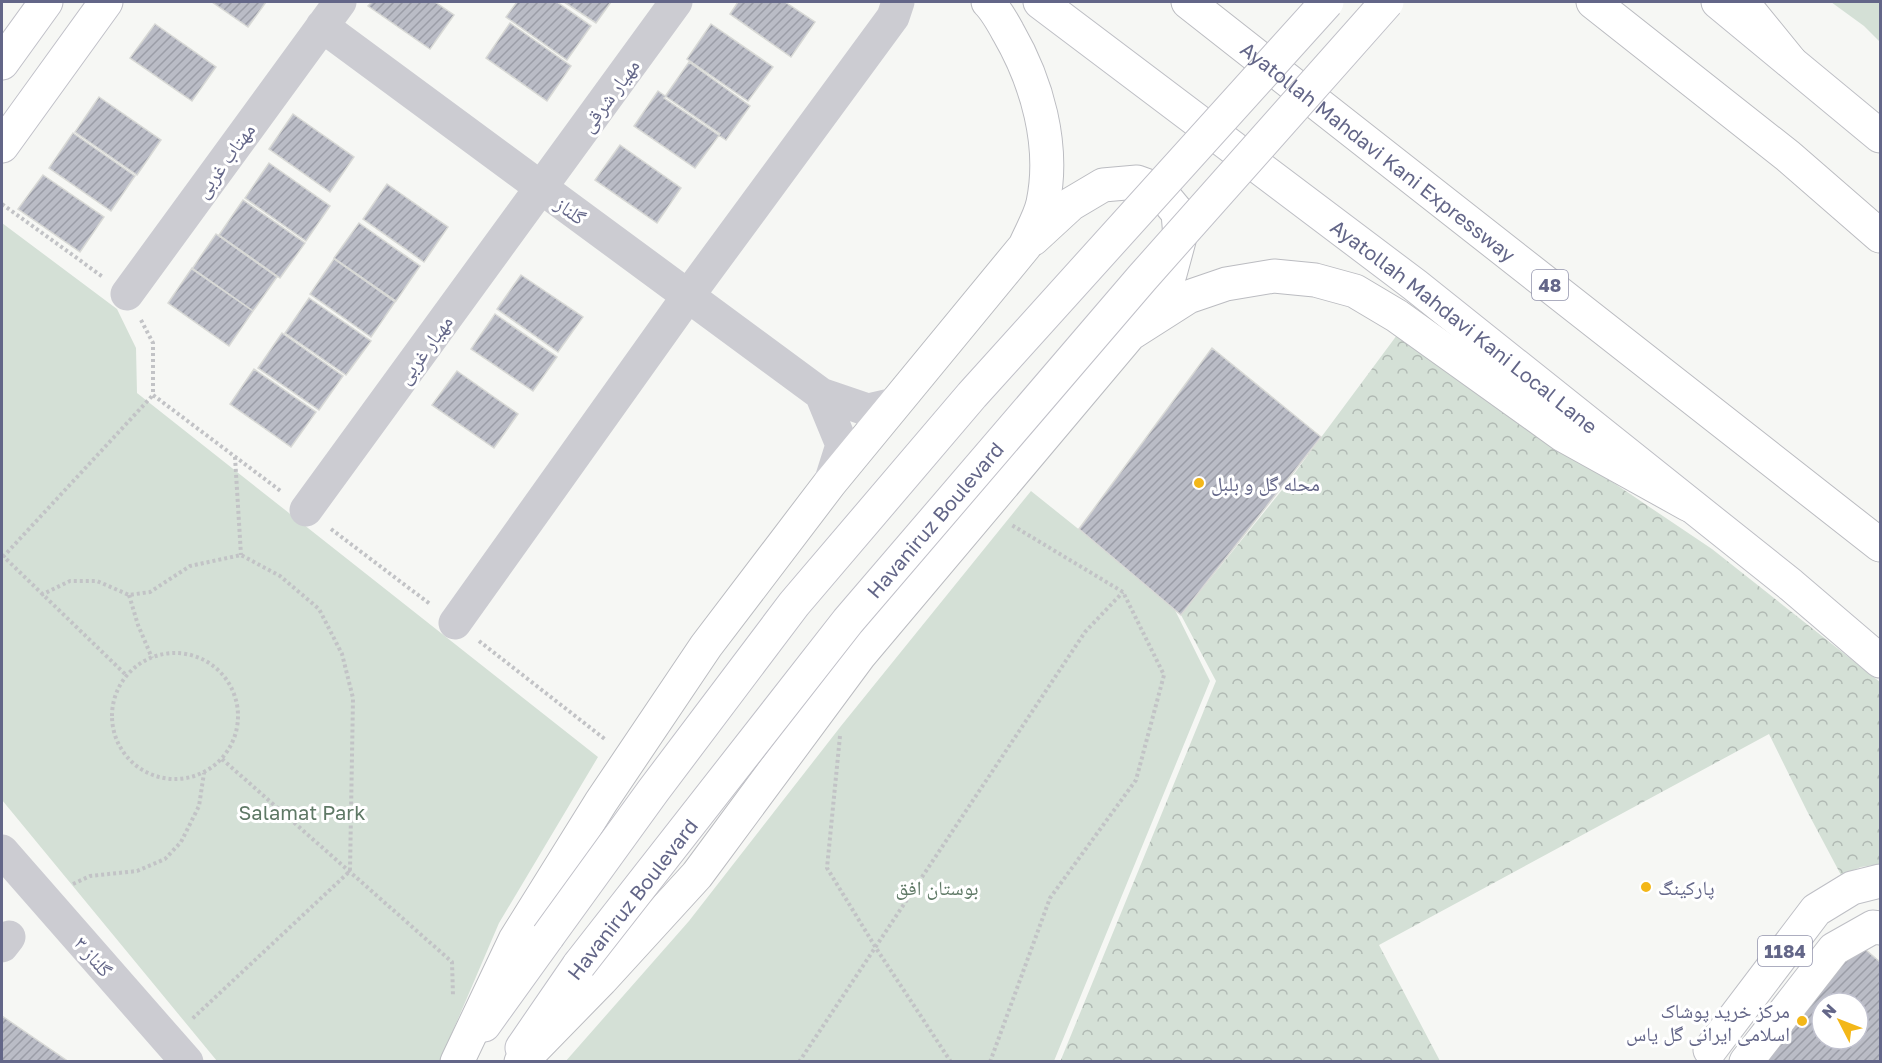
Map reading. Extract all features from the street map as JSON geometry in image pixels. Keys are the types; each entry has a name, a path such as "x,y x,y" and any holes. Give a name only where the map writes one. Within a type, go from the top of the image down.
{"main road":[{"path":"2,63 46,2"},
{"path":"2,146 106,2"},
{"path":"988,2 1012,38 1031,75 1042,118 1046,167 1043,205 1025,246"},
{"name":"Ayatollah Mahdavi Kani Local Lane","path":"1040,2 1415,285 1791,585 1881,661"},
{"name":"Ayatollah Mahdavi Kani Expressway","path":"1188,2 1881,545"},
{"path":"458,1062 653,791 794,604 972,395 1327,2"},
{"name":"Havaniruz Boulevard","path":"513,1062 579,965 848,621 1142,278 1387,2"},
{"path":"1593,2 1788,156 1881,236"},
{"path":"1718,2 1881,136"},
{"path":"1742,2 1790,61"},
{"path":"458,1062 515,940 601,802 706,646 830,483 1025,246 1071,204 1103,185 1137,182 1159,190 1178,213 1180,237 1170,274 1130,334 859,656 697,875 601,980 521,1062"},
{"path":"1130,334 1188,297 1226,284 1274,276 1315,280 1355,291 1397,316 1563,435 1689,505"},
{"name":"1184","path":"1706,1056 1816,910 1852,888 1881,881"},
{"path":"1746,1062 1834,949 1874,927 1881,928"}],"street":[{"name":"مهیار شرقی","path":"541,188 676,2"},
{"path":"455,623 688,296 893,17 898,2"},
{"name":"گلناز","path":"331,14 541,188 821,394"},
{"name":"مهتاب غربی","path":"127,294 331,14"},
{"name":"مهیار غربی","path":"306,510 541,188"},
{"path":"821,394 868,410 894,404"},
{"path":"821,394 842,445 830,483"},
{"name":"گلناز ۳","path":"2,851 178,1051"}],"path":[{"path":"126,675 2,556 153,395"},
{"path":"236,457 241,555"},
{"path":"990,1062 1050,898 1136,780 1164,675 1123,592 1006,522"},
{"path":"41,595 70,581 97,581 129,596 150,592 190,566 241,555 280,576 319,609 342,654 353,698 350,871 178,1051"},
{"path":"799,1062 1085,633 1123,592"},
{"path":"129,596 152,658"},
{"path":"181,653 200,658 217,669 230,684 237,703 238,723 233,742 222,759 204,772 184,779 162,778 141,771 125,756 115,737 111,716 116,694 126,675 152,658 160,654 181,653"},
{"path":"841,726 826,868 951,1062"},
{"path":"222,759 452,962 453,1006"},
{"path":"44,899 90,876 137,871 165,859 181,842 199,806 204,772"}],"green space":[{"path":"1831,2 1880,2 1880,42 1864,26"},
{"name":"Salamat Park","path":"2,223 117,309 136,348 137,393 598,757 499,923 440,1061 217,1061 2,800"},
{"path":"1400,331 1532,428 1712,549 1880,682 1880,864 1861,867 1841,875 1769,734 1379,945 1440,1061 1060,1062 1216,681 1181,615 1282,490"},
{"name":"بوستان افق","path":"1031,491 1172,604 1210,681 1054,1061 565,1062 689,921 841,726"}],"building":[{"path":"212,2 266,2 248,27"},
{"path":"372,2 435,2 454,15 430,49 368,6"},
{"path":"517,2 557,2 591,26 567,60 506,17"},
{"path":"564,2 611,2 596,23"},
{"path":"738,2 785,2 815,22 791,57 730,14"},
{"path":"510,23 571,66 547,101 486,58"},
{"path":"155,24 216,67 192,101 130,58"},
{"path":"711,24 773,67 748,101 687,59"},
{"path":"689,62 750,106 726,140 664,98"},
{"path":"658,91 720,134 695,168 634,126"},
{"path":"99,97 161,140 137,175 75,132"},
{"path":"293,114 354,157 330,192 269,149"},
{"path":"73,133 135,176 111,211 49,168"},
{"path":"620,145 681,188 657,223 595,180"},
{"path":"269,163 330,206 306,241 245,198"},
{"path":"43,175 104,217 80,252 18,209"},
{"path":"387,184 448,227 424,262 363,219"},
{"path":"243,200 305,243 280,278 219,235"},
{"path":"359,223 420,266 396,301 334,258"},
{"path":"216,234 277,277 253,311 192,269"},
{"path":"334,259 395,302 371,337 310,294"},
{"path":"192,268 253,311 229,346 168,303"},
{"path":"521,275 583,317 558,352 497,309"},
{"path":"309,298 371,341 346,375 285,333"},
{"path":"495,314 557,357 533,391 471,349"},
{"path":"282,333 343,376 319,410 258,368"},
{"name":"محله گل و بلبل","path":"1212,348 1321,437 1181,615 1079,529"},
{"path":"254,369 316,412 291,447 230,404"},
{"path":"457,371 518,414 494,448 432,405"},
{"name":"مرکز خرید پوشاک اسلامی ایرانی گل یاس","path":"1866,950 1880,962 1880,1062 1751,1062 1829,958"},
{"path":"2,1016 69,1062 2,1062"}],"place":[{"name":"محله گل و بلبل","path":"1199,483"},
{"name":"پارکینگ","path":"1646,887"},
{"name":"مرکز خرید پوشاک اسلامی ایرانی گل یاس","path":"1802,1021"}]}
